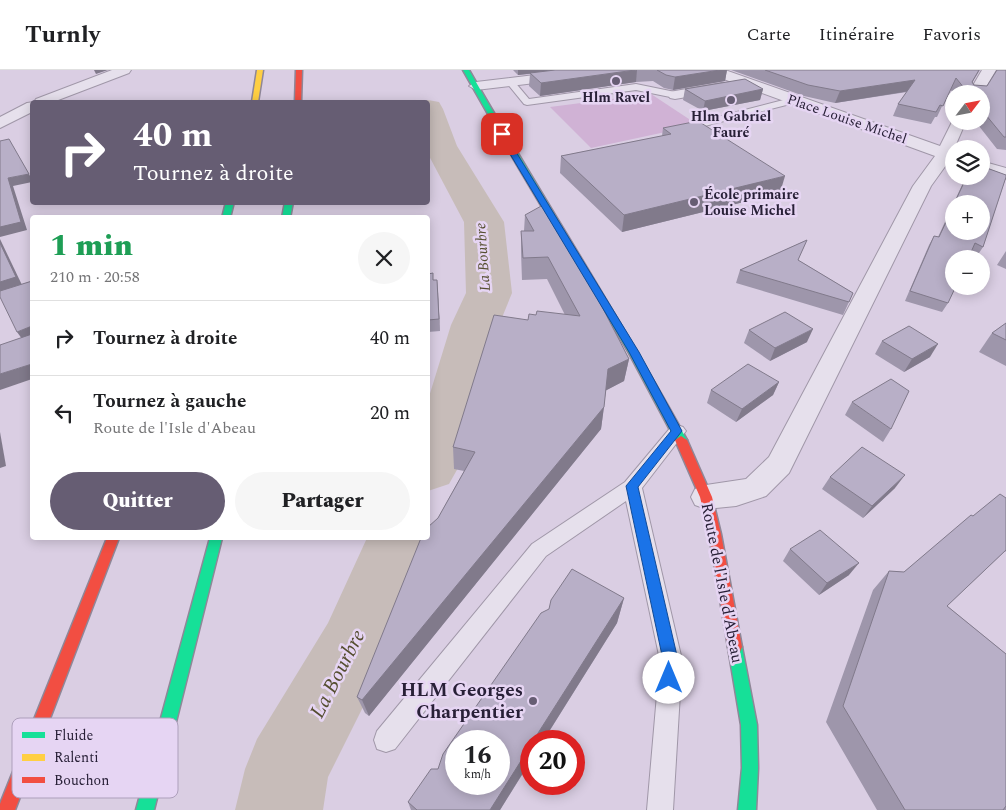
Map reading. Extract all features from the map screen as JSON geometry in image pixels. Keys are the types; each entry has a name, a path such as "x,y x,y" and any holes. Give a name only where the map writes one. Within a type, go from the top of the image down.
{"main road":[{"path":"255,100 260,70"},
{"path":"298,100 299,70"},
{"name":"Route de l'Isle d'Abeau","path":"466,70 520,165 634,352 677,431 706,497 715,534 748,725 750,768 747,810"},
{"path":"42,718 112,540"},
{"path":"169,718 215,540"},
{"name":"Route de l'Isle d'Abeau","path":"750,768 758,802"},
{"path":"6,810 12,795"}],"street":[{"path":"46,100 124,70"},
{"path":"476,86 610,70"},
{"name":"Place Louise Michel","path":"712,70 945,154"},
{"path":"980,85 989,70"},
{"path":"674,95 748,84"},
{"path":"0,123 30,107"},
{"path":"706,497 736,494 756,488 779,464 922,186 945,160"},
{"path":"990,169 1006,174"}],"lane":[{"path":"510,82 527,102 636,86 674,95"},
{"path":"701,124 795,100"},
{"path":"386,740 539,550 632,486 677,431"},
{"path":"632,486 671,660 660,810"}],"shaded area":[{"path":"651,94 698,125 591,148 550,107"}],"building":[{"path":"555,70 635,70 541,83 530,73"},
{"path":"657,70 720,70 675,77"},
{"path":"765,70 979,70 972,82 974,85 962,85 956,78 953,85 945,85 945,102 943,106 940,105 936,112 898,104 915,80 840,91 808,85"},
{"path":"997,70 1006,70 1006,137 990,120 990,85 988,85"},
{"path":"745,79 763,89 705,101 685,89"},
{"path":"698,121 785,176 624,215 561,156 671,134 663,128"},
{"path":"9,139 29,174 8,178 21,222 0,227 0,141"},
{"path":"990,169 1006,175 990,226 990,195 958,195 963,185 990,185"},
{"path":"543,205 582,268 629,359 608,369 604,407 362,700 357,697 420,540 430,540 430,525 438,518 475,452 453,447 494,315 528,320 529,314 536,315 537,311 580,316 548,257 523,258 521,231 534,231 525,215"},
{"path":"945,224 945,240 985,240 983,247 975,243 972,250 945,250 945,295 952,295 948,303 910,291 934,236 939,237"},
{"path":"807,240 798,260 853,293 849,302 740,270"},
{"path":"0,243 16,277 0,282"},
{"path":"433,273 433,280 437,280 439,319 430,320 430,274"},
{"path":"30,282 30,327 17,332 0,297 0,291"},
{"path":"785,312 813,329 775,348 749,330"},
{"path":"1006,323 1006,340 992,333"},
{"path":"909,326 938,344 912,359 882,341"},
{"path":"30,335 30,365 0,374 0,345"},
{"path":"748,364 779,382 742,409 711,390"},
{"path":"891,379 909,391 891,429 852,402"},
{"path":"862,447 905,475 872,506 830,477"},
{"path":"1000,494 1006,498 1006,550 947,606 1006,654 1006,806 1003,810 905,810 843,706 889,571 904,572 971,515 973,516"},
{"path":"820,530 859,563 827,583 790,549"},
{"name":"HLM Georges Charpentier","path":"572,569 624,598 540,730 520,730 520,762 510,778 510,730 460,730 541,613 549,609 551,600"},
{"name":"HLM Georges Charpentier","path":"445,751 445,795 499,795 490,810 417,810 408,802 431,769 438,769"}],"waterway":[{"name":"La Bourbre","path":"430,115 440,146 484,222 489,293 475,325 455,399 430,463"},
{"name":"La Bourbre","path":"279,810 287,769 354,648 398,540"}],"traffic: fast":[{"path":"466,70 520,165 634,353 681,440"},
{"path":"227,215 229,205"},
{"path":"287,215 288,205"},
{"path":"169,718 215,540"},
{"path":"735,647 749,725 750,768 747,810"},
{"path":"145,810 148,798"}],"traffic: slow":[{"path":"255,100 260,70"}],"traffic: jam":[{"path":"298,100 299,70"},
{"path":"681,440 706,497 715,534 735,647"},
{"path":"42,718 112,540"},
{"path":"6,810 12,795"}],"place":[{"name":"Hlm Ravel","path":"616,81"},
{"name":"Hlm Gabriel Fauré","path":"731,100"},
{"name":"École primaire Louise Michel","path":"694,202"},
{"name":"HLM Georges Charpentier","path":"533,701"}],"route":[{"path":"502,134 634,352 677,431 632,486 671,660 669,678"}]}
